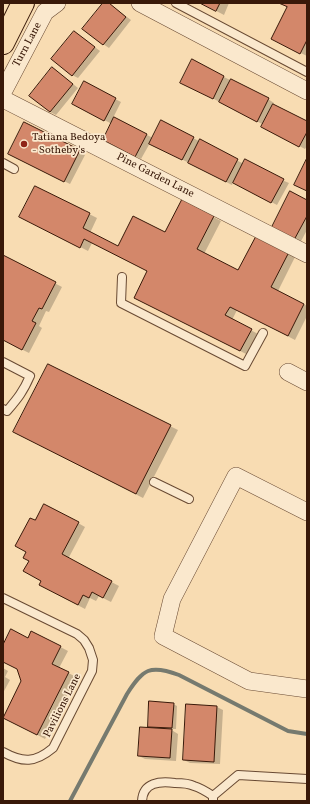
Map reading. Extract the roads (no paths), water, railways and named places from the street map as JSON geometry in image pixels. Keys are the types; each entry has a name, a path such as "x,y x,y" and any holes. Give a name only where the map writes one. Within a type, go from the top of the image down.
{"main road":[{"path":"3,43 23,3"}],"street":[{"name":"Turn Lane","path":"3,94 45,12 57,3"},
{"path":"140,3 307,91"},
{"name":"Pine Garden Lane","path":"3,94 307,254"},
{"path":"288,372 307,382"},
{"path":"307,512 236,476 172,599 163,636 249,681 307,689"}],"lane":[{"path":"176,3 307,72"},
{"path":"3,163 14,169"},
{"path":"122,277 122,303 246,366 263,333"},
{"path":"3,362 30,376 24,391 7,411 3,409"},
{"path":"154,482 189,499"},
{"name":"Pavilions Lane","path":"3,598 76,634 84,640 89,648 92,660 90,676 53,748 45,755 30,760 14,758 3,752"},
{"path":"142,801 143,792 148,787 155,783 162,782 193,785 213,798 238,775 307,779"}],"waterway":[{"path":"70,801 127,694 138,679 148,671 161,670 179,675 288,731 307,734"}],"place":[{"name":"Tatiana Bedoya - Sotheby's","path":"24,144"}]}
